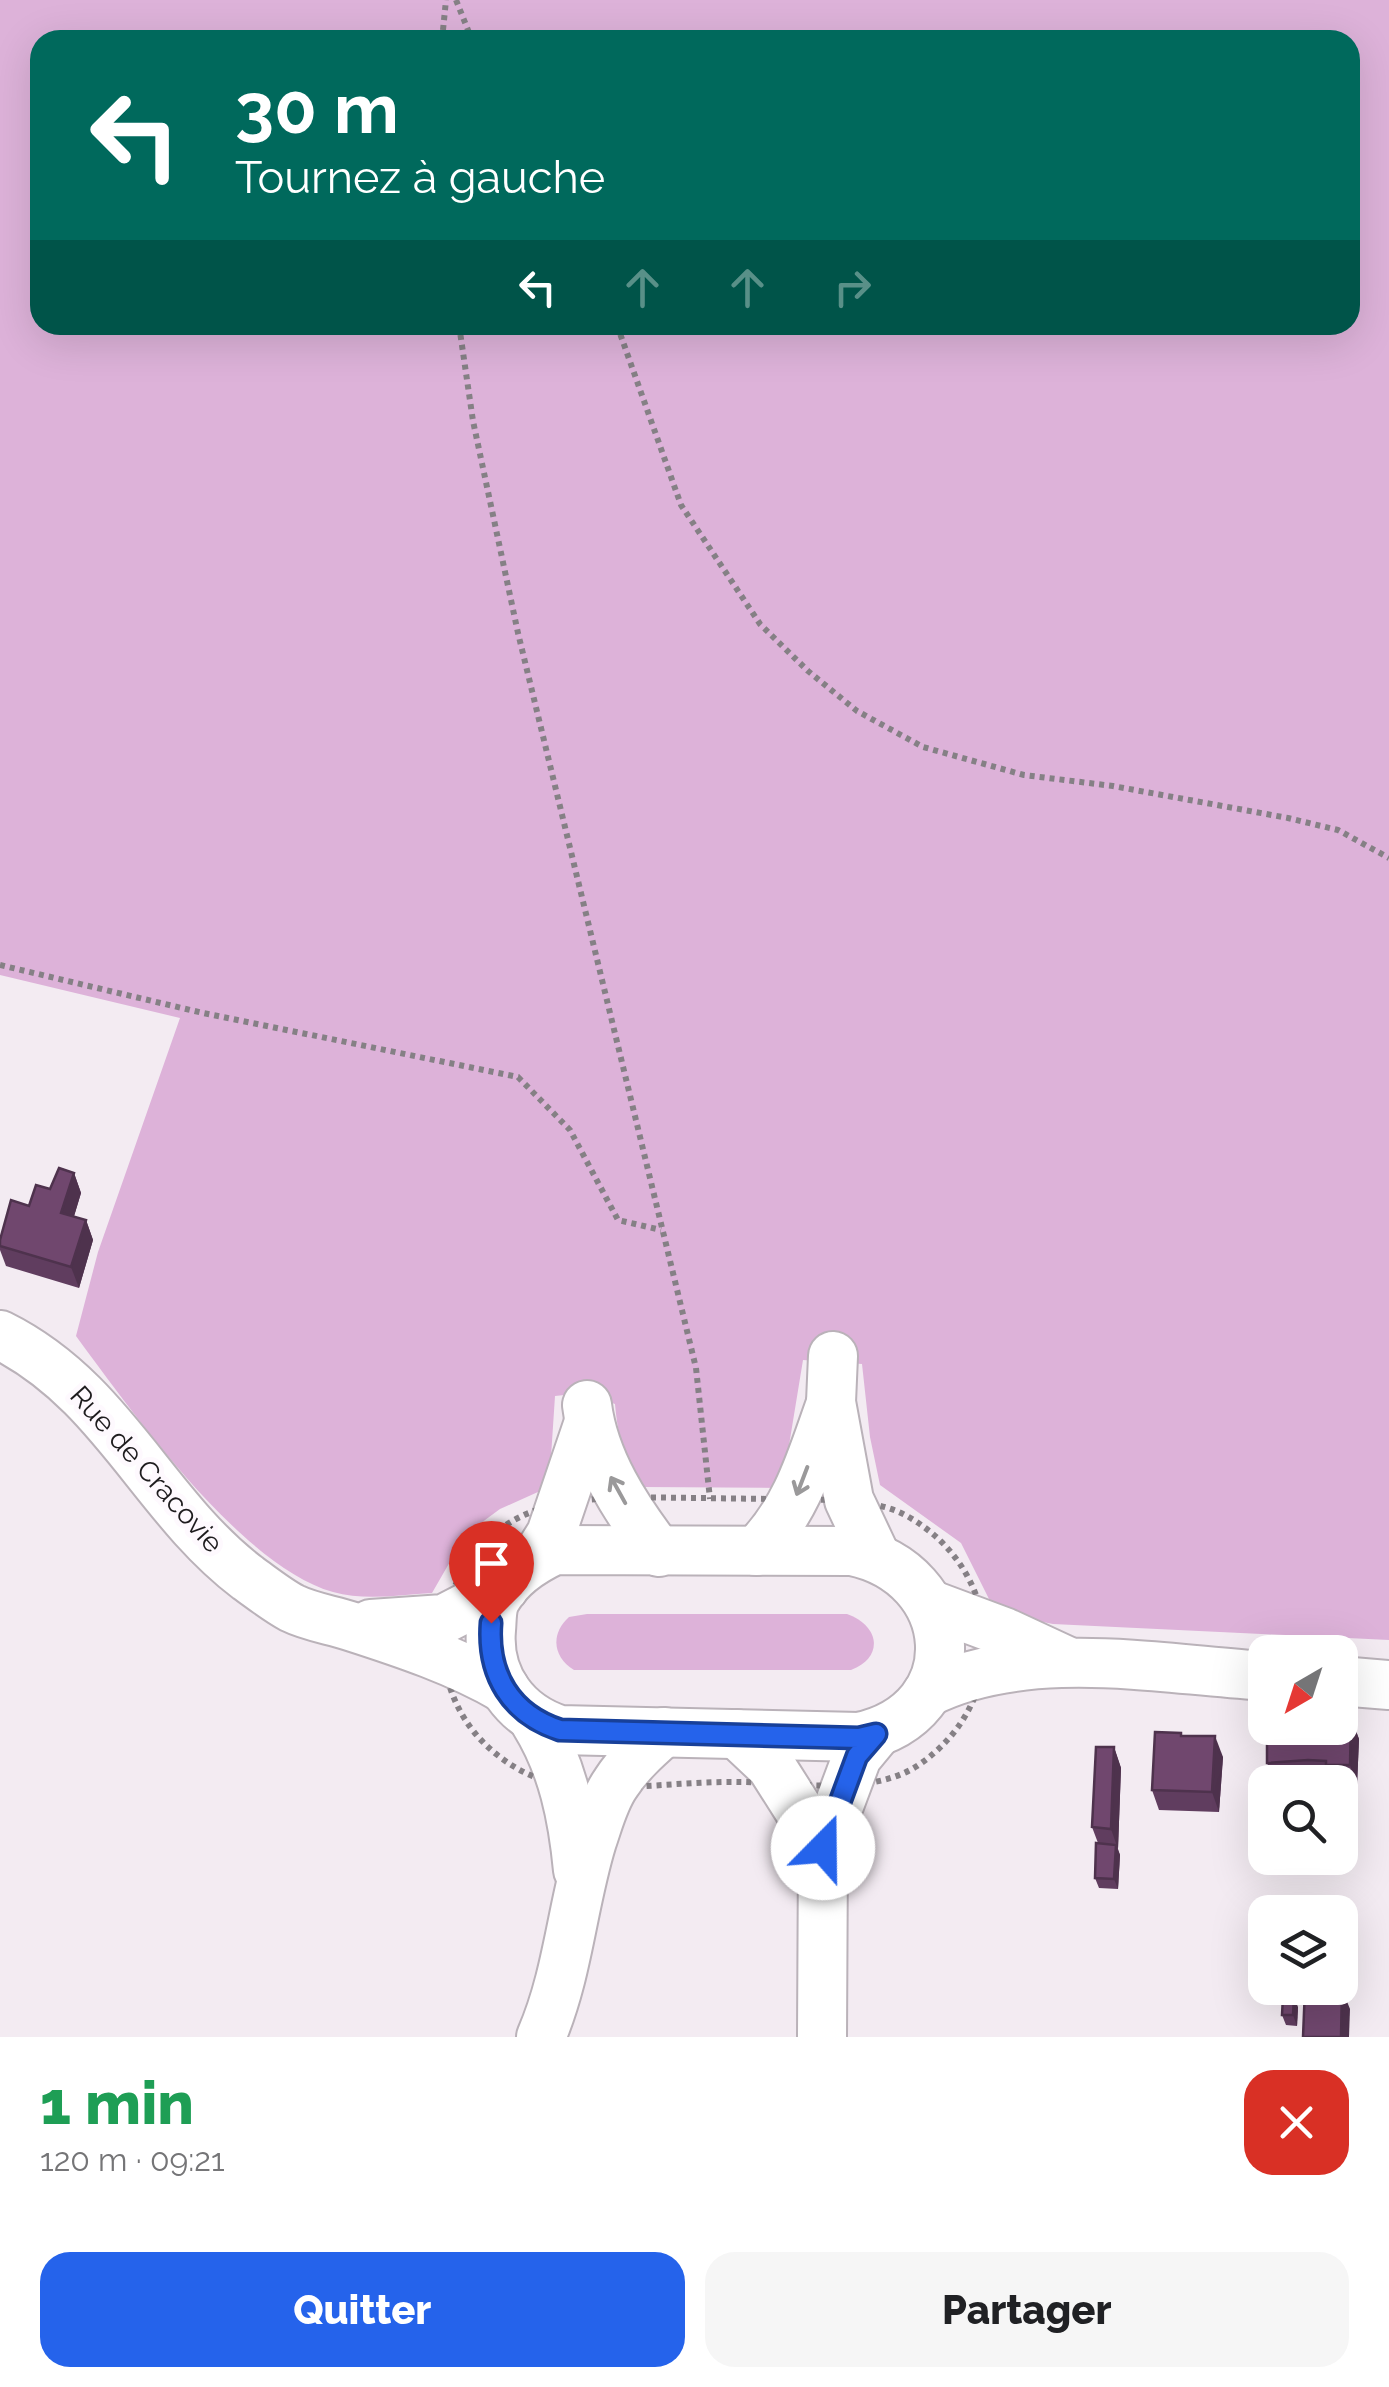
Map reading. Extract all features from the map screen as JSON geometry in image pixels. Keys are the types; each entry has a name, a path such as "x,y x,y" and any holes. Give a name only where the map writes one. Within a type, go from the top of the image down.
{"street":[{"name":"Rue de Cracovie","path":"0,1335 29,1350 70,1382 111,1424 174,1506 246,1576 294,1609 349,1626 443,1638 520,1573 555,1550 852,1550 875,1555"},
{"path":"832,1356 831,1402 849,1500 875,1555 919,1588 940,1626 942,1650 928,1692"},
{"path":"756,1550 777,1530 795,1500 831,1402"},
{"path":"579,1882 574,1828 554,1752 493,1662 490,1642 494,1604 551,1534 588,1414 604,1465 659,1552"},
{"path":"929,1604 1069,1662"},
{"path":"443,1638 520,1705 560,1730 859,1738 897,1722 928,1692 952,1680 1069,1662 1248,1675"},
{"path":"1358,1682 1389,1685"},
{"path":"541,2037 557,2002 579,1882 602,1809 614,1785 636,1757 664,1732"},
{"path":"737,1734 770,1766 823,1848"},
{"path":"822,2037 823,1848 857,1756 876,1734"}],"path":[{"path":"443,30 446,0"},
{"path":"456,0 468,30"},
{"path":"460,335 473,421 518,633 696,1368 710,1499 621,1497 559,1502 519,1517 478,1549 462,1570 443,1638 452,1697 465,1721 502,1759 562,1785 846,1784"},
{"path":"621,335 681,505 760,624 808,672 856,710 922,747 1024,775 1113,786 1305,822 1338,830 1389,858"},
{"path":"0,965 202,1014 518,1078 570,1130 618,1220 661,1230"}],"shaded area":[{"path":"0,0 1389,0 1389,1640 1358,1639 1358,1635 1053,1624 996,1613 961,1543 880,1485 862,1364 803,1360 782,1488 644,1487 623,1448 615,1404 583,1393 555,1396 549,1487 500,1509 466,1534 432,1593 382,1597 333,1592 298,1576 261,1551 226,1519 157,1443 76,1336 98,1252 180,1018 0,975"},
{"path":"847,1614 866,1626 874,1641 869,1657 851,1670 574,1670 558,1652 557,1638 569,1617"}],"building":[{"path":"59,1168 74,1173 61,1213 86,1220 71,1267 0,1246 11,1200 29,1206 36,1185 50,1189"},
{"path":"1155,1732 1215,1736 1212,1792 1152,1790"},
{"path":"1267,1745 1350,1745 1350,1765 1308,1760 1267,1763"},
{"path":"1096,1747 1114,1747 1111,1829 1092,1827"},
{"path":"1096,1843 1116,1845 1114,1879 1095,1878"},
{"path":"1283,2005 1294,2005 1293,2015 1282,2015"},
{"path":"1304,2005 1342,2005 1341,2037 1303,2037"}],"route":[{"path":"491,1623 493,1662 505,1689 535,1722 560,1730 859,1738 876,1734 857,1756 823,1848"}]}
